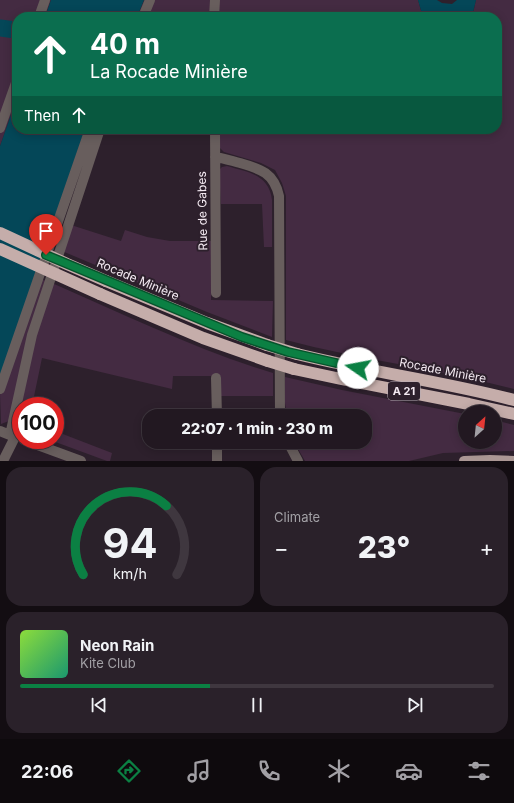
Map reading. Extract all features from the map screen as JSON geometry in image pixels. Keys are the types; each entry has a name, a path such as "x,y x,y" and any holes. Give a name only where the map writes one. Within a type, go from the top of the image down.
{"highway":[{"name":"Rocade Minière","path":"0,233 106,281 267,346 348,366 466,388 514,400"},
{"name":"A 21","path":"0,249 100,294 204,338 268,361 341,379 514,414"}],"main road":[{"path":"464,461 514,461"}],"street":[{"path":"41,12 45,0"},
{"path":"146,12 150,0"},
{"path":"214,12 215,0"},
{"path":"0,128 12,94"},
{"path":"0,389 88,134"},
{"path":"20,397 32,335 98,134"},
{"name":"Rue de Gabes","path":"215,134 216,293"},
{"path":"215,157 262,170 273,180 279,196 280,409"},
{"path":"216,378 217,409"},
{"path":"3,461 12,438"},
{"path":"48,449 81,461"},
{"path":"217,449 217,461"},
{"path":"292,449 298,461"}],"shaded area":[{"path":"0,0 51,0 47,12 12,12 12,112 0,146"},
{"path":"144,0 418,0 421,12 139,12"},
{"path":"476,0 514,0 514,389 286,340 286,196 282,183 275,170 261,163 224,152 218,146 218,134 502,134 502,12 473,12"},
{"path":"227,166 256,176 262,179 267,185 272,200 272,247 264,247 262,204 221,204 219,170 222,167"},
{"path":"71,225 121,241 125,230 147,237 170,241 212,241 211,300 273,301 272,337 207,312 62,251"},
{"path":"41,279 46,281 15,397 12,397 12,410 9,421 1,424 0,394"},
{"path":"52,283 189,343 273,373 273,396 221,396 221,376 173,376 172,389 42,358 34,397 21,397 29,358"},
{"path":"285,377 342,390 458,413 458,449 502,449 502,422 514,425 514,451 443,453 409,461 305,461 298,449 372,449 372,409 286,409"},
{"path":"64,434 112,453 110,461 64,445"}],"water":[{"path":"51,0 144,0 139,12 47,12"},
{"path":"418,0 437,0 442,3 452,4 457,0 476,0 473,12 421,12"},
{"path":"12,112 12,134 83,134 0,379 0,146"}],"waterway":[{"path":"0,28 12,30"}],"route":[{"path":"46,255 242,337 288,352 358,368"}]}
